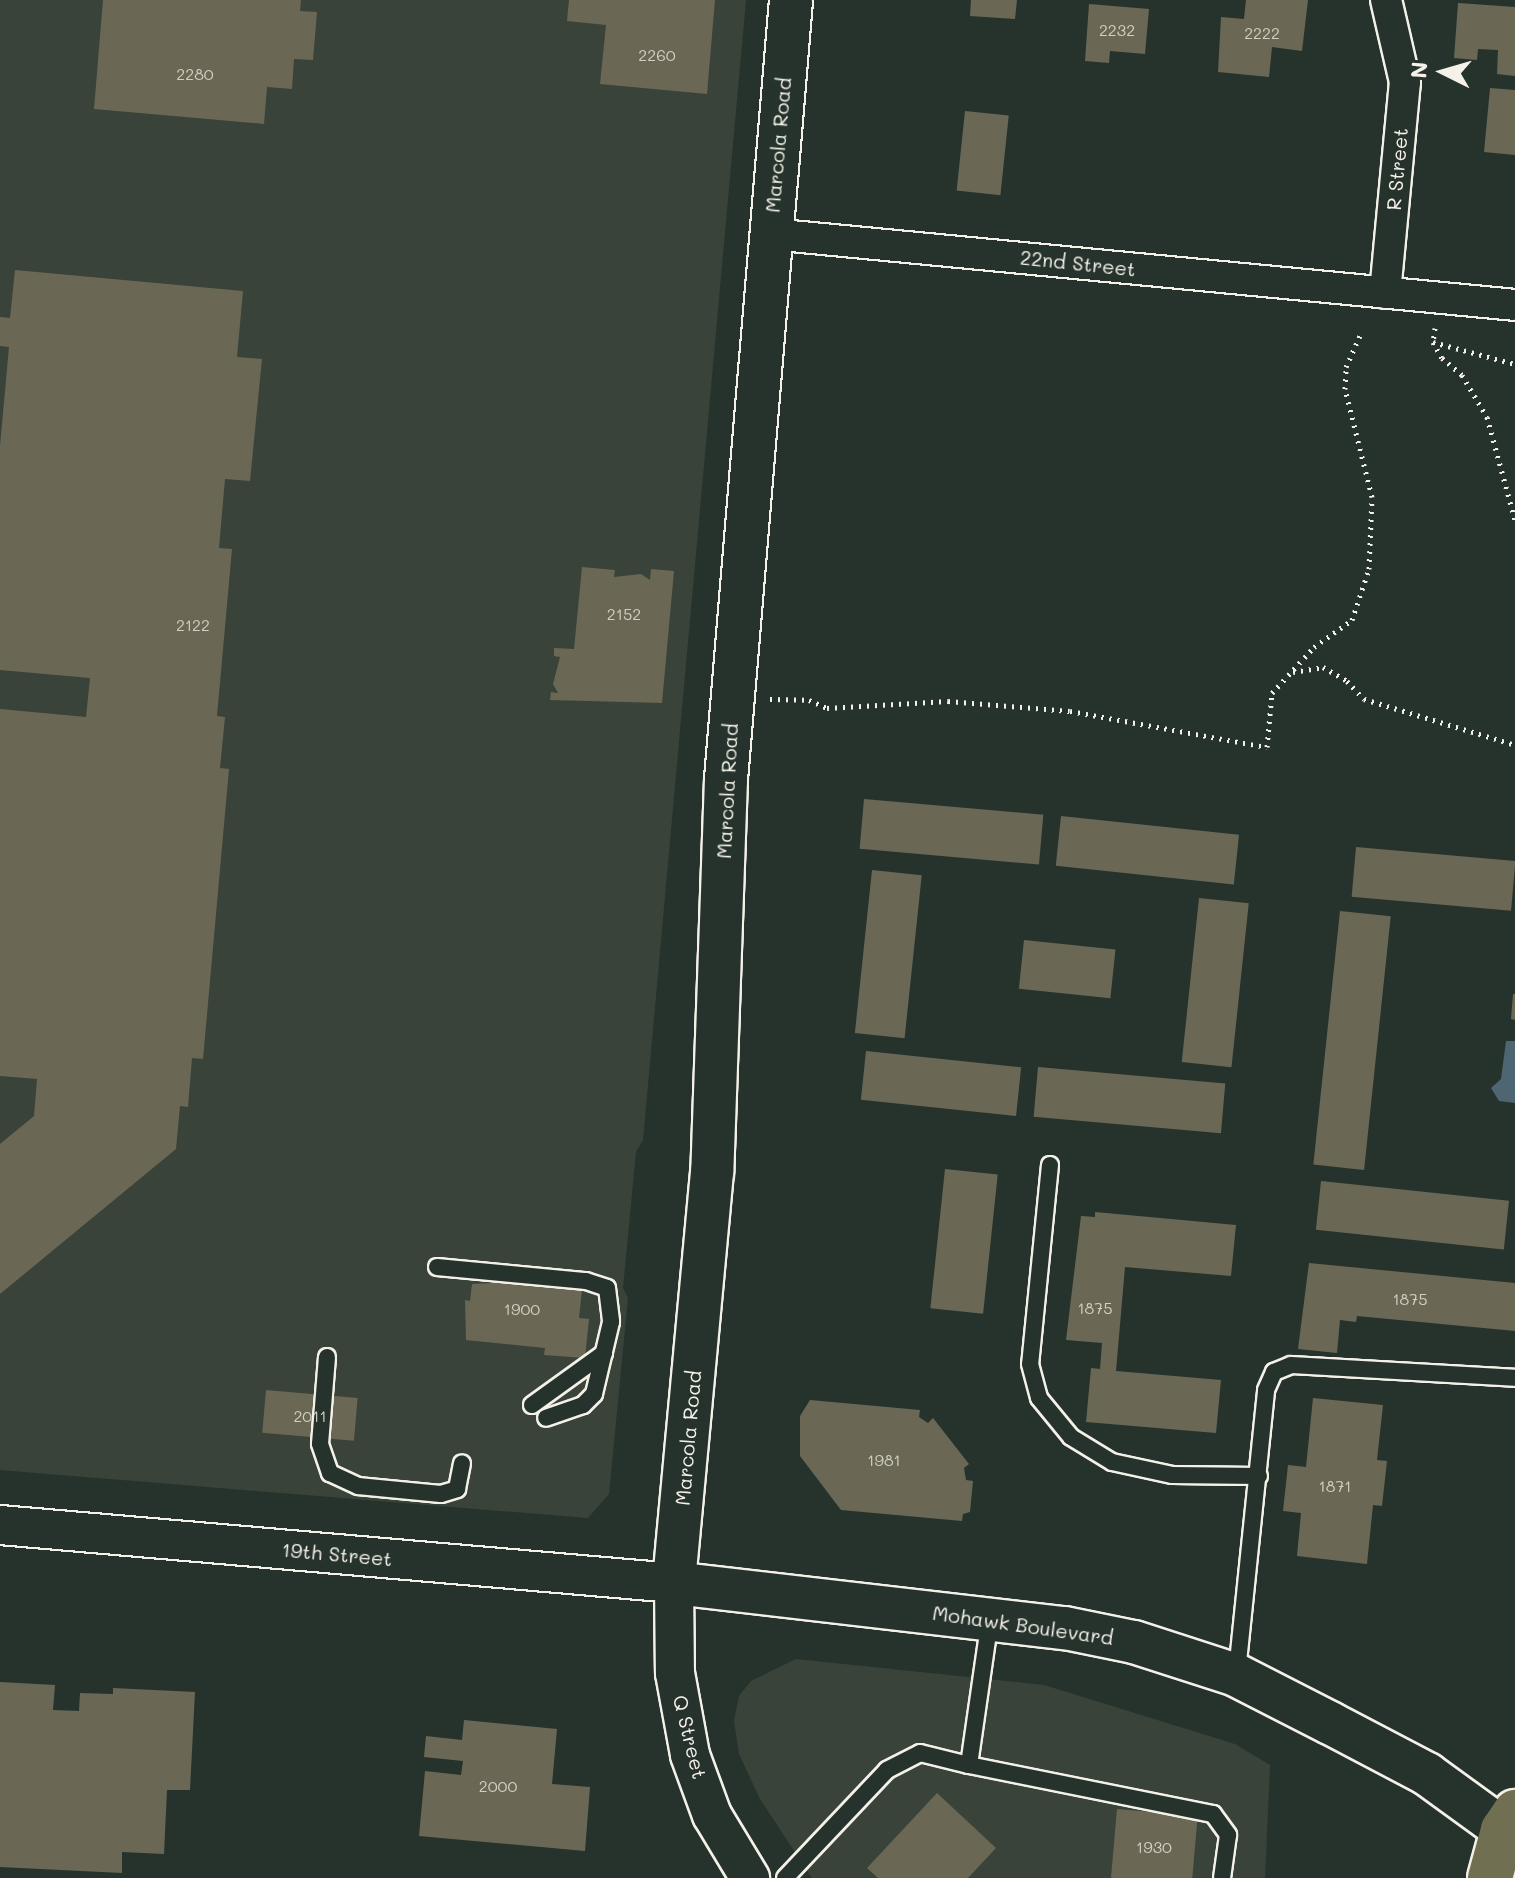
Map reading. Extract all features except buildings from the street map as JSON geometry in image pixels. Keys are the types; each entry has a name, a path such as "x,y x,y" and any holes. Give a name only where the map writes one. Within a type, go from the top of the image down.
{"highway":[{"path":"1490,1878 1511,1827"}],"main road":[{"name":"Marcola Road","path":"674,1583 712,1172 733,697 791,0"},
{"name":"Mohawk Boulevard","path":"674,1583 990,1619 1134,1642 1236,1675 1427,1774 1511,1827"}],"street":[{"name":"R Street","path":"1385,293 1405,82 1386,0"},
{"name":"22nd Street","path":"770,234 1515,305"},
{"name":"19th Street","path":"0,1525 674,1583"},
{"name":"Q Street","path":"674,1583 675,1673 690,1755 712,1815 750,1878"}],"lane":[{"path":"1050,1165 1030,1364 1039,1398 1071,1437 1112,1462 1172,1475 1259,1476"},
{"path":"437,1267 599,1283 613,1306 594,1394 583,1405 546,1418"},
{"path":"532,1405 604,1353"},
{"path":"327,1357 320,1444 330,1473 358,1486 441,1494 457,1489 462,1463"},
{"path":"1236,1675 1266,1390 1274,1372 1291,1365 1515,1378"},
{"path":"969,1765 990,1619"},
{"path":"785,1878 846,1809 887,1770 920,1753 1213,1814 1228,1835 1222,1878"}],"path":[{"path":"733,697 809,700 827,708 948,701 1070,711 1267,747 1272,693 1314,647 1352,620 1369,569 1372,497 1345,389 1346,367 1360,335"},
{"path":"1515,364 1433,342 1487,417 1515,520"},
{"path":"1292,673 1323,667 1347,681 1364,699 1515,745"}],"shaded area":[{"path":"0,0 746,0 643,1140 636,1152 623,1288 628,1298 609,1494 588,1518 0,1470"},
{"path":"796,1659 1044,1685 1235,1744 1270,1765 1265,1878 812,1878 760,1799 739,1754 734,1721 739,1696 751,1681"}],"water":[{"path":"1506,1041 1515,1041 1515,1103 1499,1101 1491,1088 1501,1079"}]}
